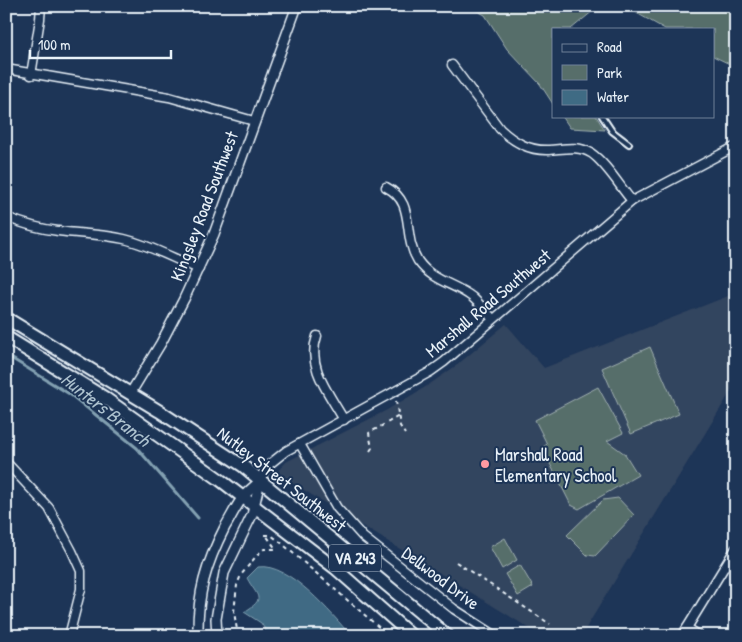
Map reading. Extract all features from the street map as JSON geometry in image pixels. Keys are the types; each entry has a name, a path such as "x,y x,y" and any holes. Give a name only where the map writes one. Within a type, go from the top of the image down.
{"main road":[{"name":"Nutley Street Southwest","path":"6,318 237,461 448,636"},
{"name":"VA 243","path":"6,337 120,408 255,506 335,568 412,636"}],"street":[{"path":"31,75 41,6"},
{"name":"Kingsley Road Southwest","path":"120,408 161,343 199,270 218,225 297,6"},
{"path":"452,65 500,129 510,138 520,144 533,148 546,150 580,148 590,152 598,158 632,201"},
{"path":"6,70 169,97 254,121"},
{"name":"Marshall Road Southwest","path":"260,481 266,467 273,461 430,372 632,201 736,146"},
{"path":"386,187 398,196 404,204 407,213 409,239 419,262 438,279 472,297 493,319"},
{"path":"6,217 34,226 59,231 124,239 143,245 199,270"},
{"path":"317,336 314,345 315,365 344,420"},
{"name":"Dellwood Drive","path":"300,444 337,508 363,537 454,608 496,636"},
{"path":"6,462 49,508 81,571 81,589 69,636"},
{"path":"198,636 199,610 207,567 230,519 243,498 260,481"},
{"path":"217,636 216,618 224,573 248,524 255,506 260,481"},
{"path":"682,636 736,548"},
{"path":"687,628 700,636"}],"lane":[{"path":"603,118 612,132 628,144"}],"path":[{"path":"396,401 400,426 405,434"},
{"path":"370,450 372,448 369,433 398,416"},
{"path":"238,636 234,612 237,586 241,575 249,563 264,549 276,549 266,535 271,535 279,541 389,636"},
{"path":"456,562 550,624"}],"shaded area":[{"name":"Marshall Road Elementary School","path":"736,293 736,383 581,636 542,636 276,473 286,462 387,410 427,386 457,365 506,324 544,368"}],"green space":[{"path":"468,6 599,6 572,28 552,28 552,102 540,84 507,49 485,15"},
{"path":"624,6 736,6 736,67 714,56 714,28 663,28"},
{"path":"563,118 597,118 605,130 570,128"},
{"path":"650,347 679,414 631,434 602,368"},
{"path":"598,387 623,433 607,441 625,454 638,475 579,509 571,505 542,448 547,444 535,420"},
{"path":"618,498 634,515 595,556 587,555 567,535 603,500"},
{"path":"505,538 517,560 502,569 490,547"},
{"path":"520,565 533,587 518,596 505,574"}],"water":[{"path":"258,567 270,568 296,581 322,604 351,636 308,636 299,632 286,636 269,636 261,623 244,612 258,600 257,593 247,578"}],"waterway":[{"name":"Hunters Branch","path":"6,355 71,395 137,448 198,518"}],"place":[{"name":"Marshall Road Elementary School","path":"485,464"}]}
